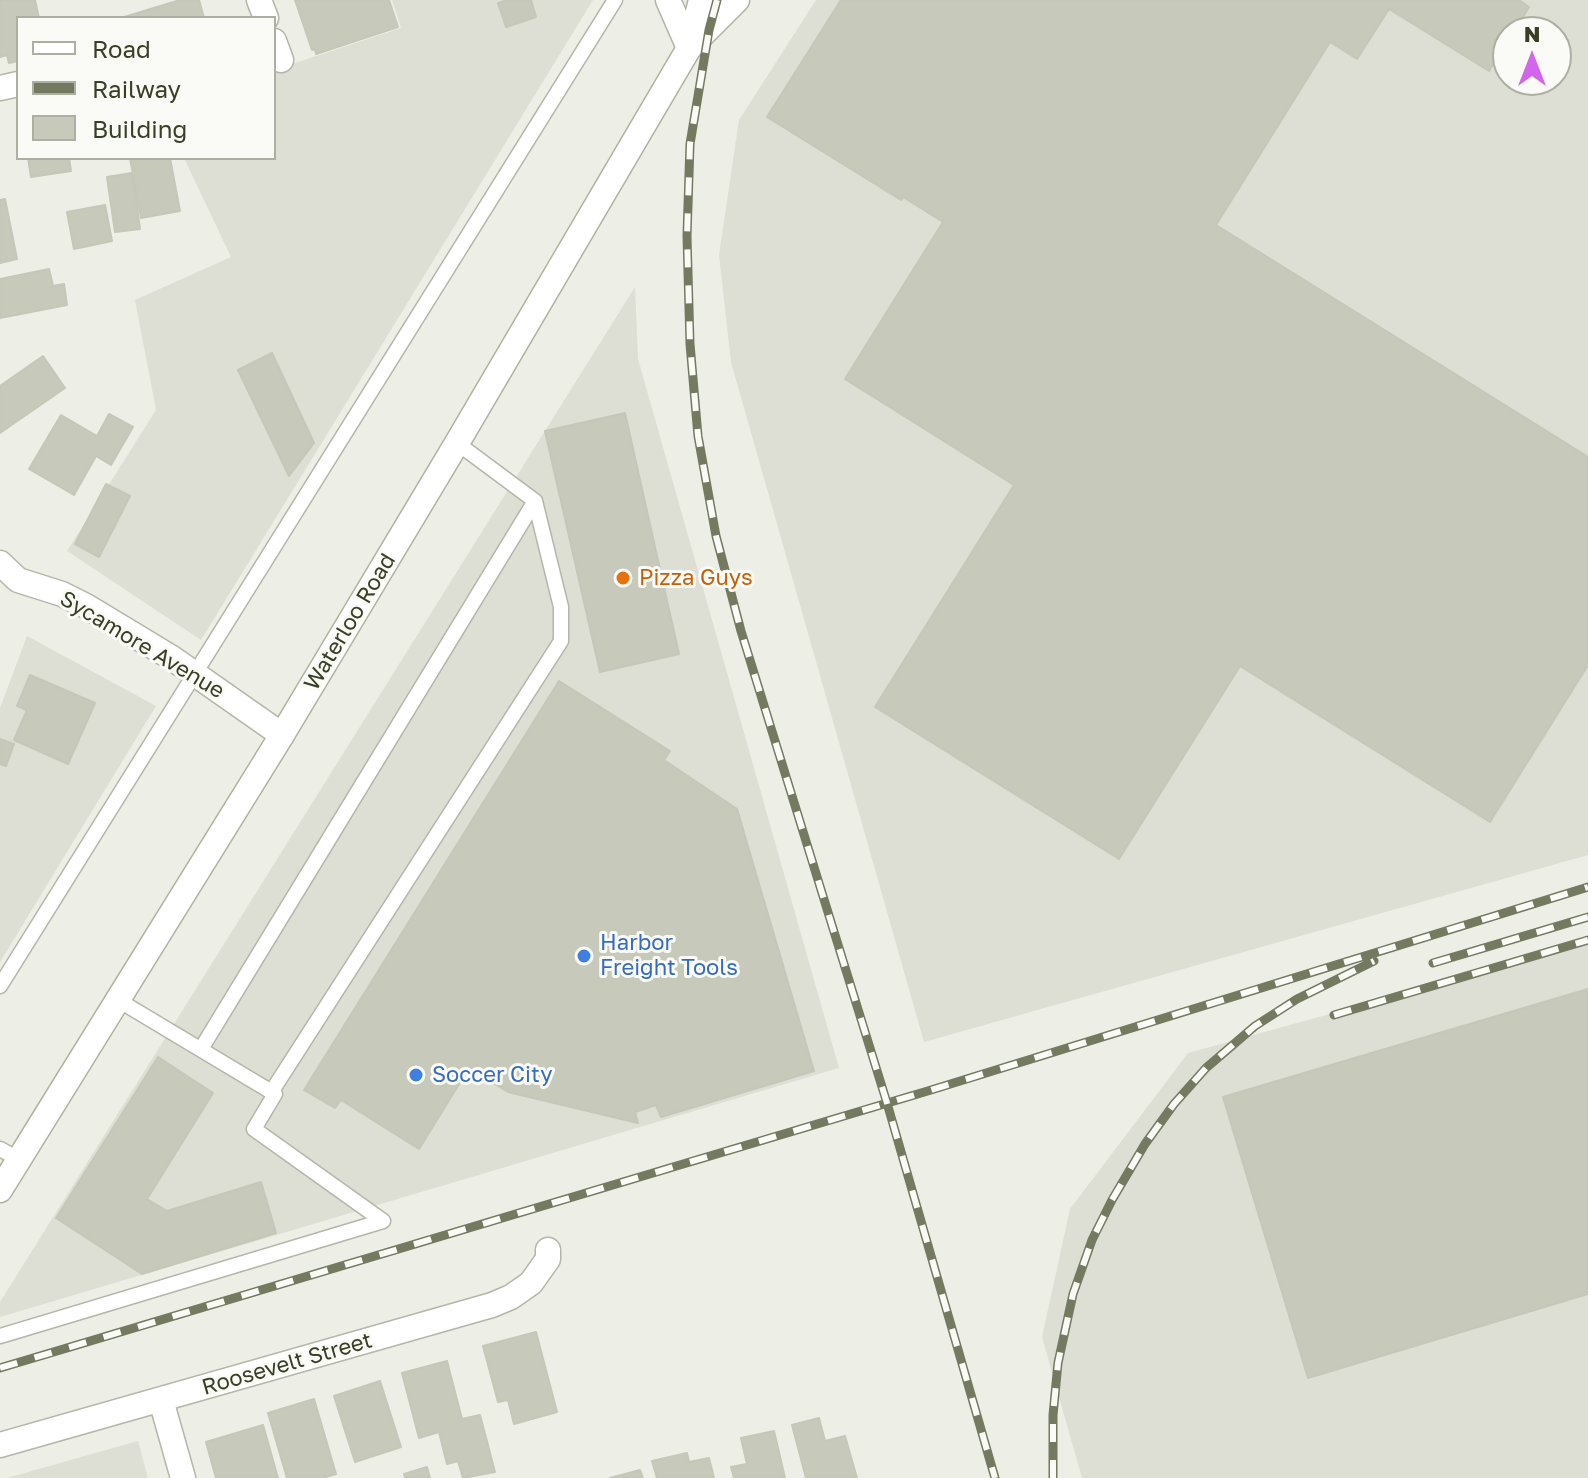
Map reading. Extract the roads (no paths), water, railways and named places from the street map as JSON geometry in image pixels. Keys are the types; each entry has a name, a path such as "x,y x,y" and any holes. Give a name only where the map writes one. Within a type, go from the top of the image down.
{"main road":[{"path":"668,0 689,48"},
{"name":"Waterloo Road","path":"689,48 701,0"},
{"name":"Waterloo Road","path":"0,1190 10,1155 118,1000 282,735 689,48 737,0"},
{"name":"Sycamore Avenue","path":"6,576 62,594 86,606 195,674 282,735"},
{"name":"Roosevelt Street","path":"0,1445 492,1305 531,1283 548,1259 548,1250"},
{"path":"161,1400 183,1478"}],"lane":[{"path":"0,986 615,0"},
{"path":"272,1091 561,641 561,607 535,501 457,443"},
{"path":"201,1049 535,501"},
{"path":"0,1336 383,1221 254,1129 275,1094 272,1091 118,1000"}],"railway":[{"path":"717,0 690,144 687,236 690,344 698,436 716,536 741,631 887,1103 995,1478"},
{"path":"0,1368 931,1090 1588,887"},
{"path":"1433,963 1588,917"},
{"path":"1334,1015 1588,940"},
{"path":"1053,1478 1053,1415 1058,1363 1073,1294 1092,1240 1145,1144 1174,1104 1206,1068 1255,1026 1297,999 1374,961"}],"place":[{"name":"Pizza Guys","path":"623,578"},
{"name":"Harbor Freight Tools","path":"584,956"},
{"name":"Soccer City","path":"416,1075"}]}
